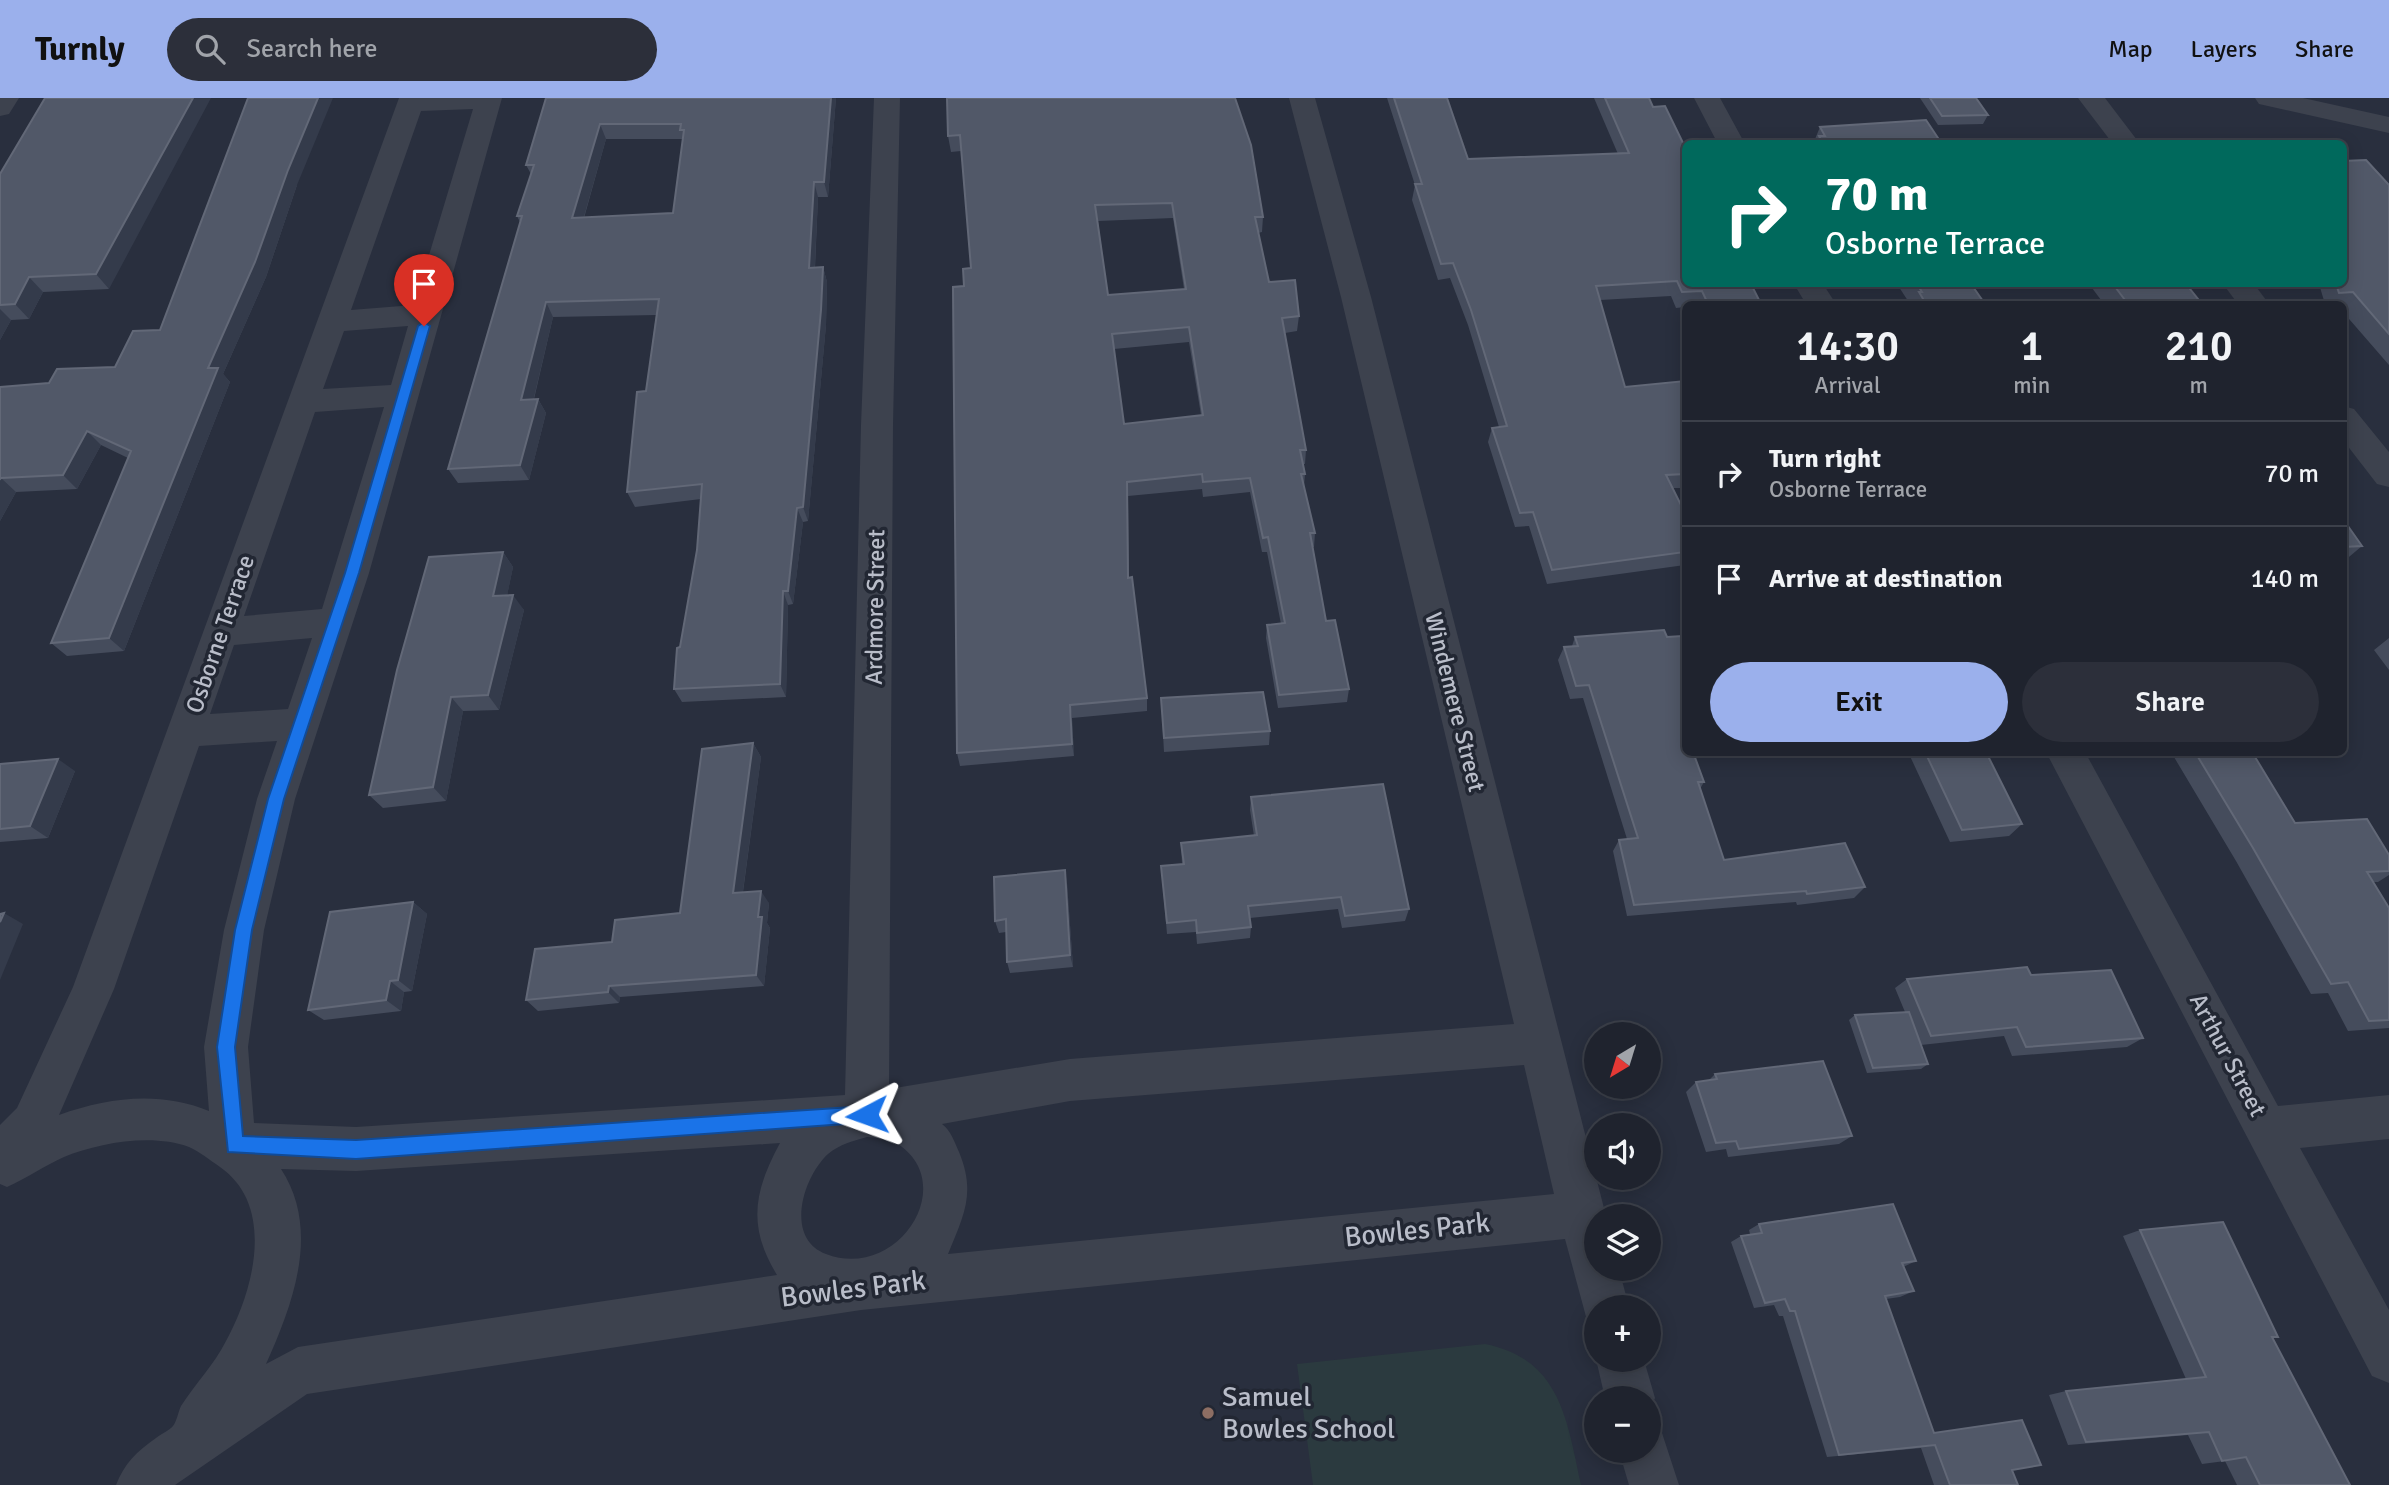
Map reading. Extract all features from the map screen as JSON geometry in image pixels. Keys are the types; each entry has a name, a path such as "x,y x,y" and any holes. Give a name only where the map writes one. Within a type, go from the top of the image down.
{"street":[{"path":"0,108 6,98"},
{"name":"Ardmore Street","path":"867,1115 877,425 887,98"},
{"name":"Windemere Street","path":"1302,98 1363,324 1602,1295"},
{"path":"1707,98 1730,140"},
{"path":"2091,98 2124,140"},
{"path":"2267,98 2389,125"},
{"path":"234,1145 226,1047 244,930 276,799 335,622 404,395 488,99 411,100"},
{"name":"Osborne Terrace","path":"0,1156 33,1124 93,989 411,100"},
{"path":"2240,287 2252,301"},
{"path":"332,322 428,314"},
{"path":"303,402 404,395"},
{"path":"2347,422 2389,475"},
{"path":"219,632 335,622"},
{"path":"186,732 301,723"},
{"name":"Arthur Street","path":"2067,756 2389,1359"},
{"name":"Bowles Park","path":"0,1169 30,1148 108,1121 178,1120 234,1145 356,1149 867,1115 1070,1080 1539,1043"},
{"path":"867,1115 902,1120 929,1140 945,1171 946,1209 929,1245 898,1273 861,1286 827,1282 799,1266 782,1238 778,1205 786,1172 807,1144 835,1124 867,1115"},
{"path":"2267,1129 2389,1117"},
{"name":"Bowles Park","path":"143,1479 212,1410 233,1379 265,1317 273,1285 277,1228 264,1181 234,1145"},
{"name":"Bowles Park","path":"143,1479 298,1371 861,1286 1580,1214"},
{"path":"1648,1463 1654,1485"}],"shaded area":[{"path":"1485,1344 1510,1352 1530,1363 1545,1378 1565,1416 1581,1485 1313,1485 1297,1364"}],"building":[{"path":"45,98 193,98 96,274 29,277 15,304 0,305 0,174"},
{"path":"248,98 318,98 288,170 255,262 208,368 218,368 109,638 51,643 131,451 87,431 63,475 0,479 0,387 49,383 57,369 115,367 133,331 160,330"},
{"path":"546,98 831,98 824,182 814,182 809,268 823,267 821,310 803,507 797,508 788,591 783,591 780,684 674,689 677,648 680,647 697,550 702,484 627,492 637,392 646,391 659,299 546,302 521,400 538,399 520,465 448,469 522,216 517,216 534,165 526,165","holes":["600,124 681,124 680,130 684,130 673,213 572,218"]},
{"path":"947,98 1235,98 1251,145 1263,217 1255,217 1269,282 1295,280 1299,316 1282,318 1306,450 1300,450 1305,474 1301,474 1315,533 1310,533 1326,621 1335,620 1349,689 1279,695 1267,625 1285,623 1268,537 1263,538 1250,478 1203,482 1202,474 1127,482 1128,578 1132,577 1147,698 1070,705 1072,744 957,753 953,287 964,286 963,269 971,268 960,135 948,136","holes":["1172,203 1186,289 1108,295 1095,205","1189,327 1203,415 1124,424 1112,334"]},
{"path":"1394,98 1447,98 1468,159 1629,153 1605,98 1649,98 1653,107 1665,106 1682,141 1682,287 1752,287 1760,301 1707,301 1702,291 1682,292 1677,281 1596,286 1625,387 1682,381 1682,474 1666,475 1682,507 1682,552 1552,570 1533,512 1520,513 1492,428 1507,426 1471,310 1453,263 1441,264 1415,184 1422,184"},
{"path":"1930,98 1976,98 1988,115 1942,116"},
{"path":"1926,120 1939,140 1821,140 1819,136 1825,136 1820,127"},
{"path":"2366,160 2389,185 2389,334 2353,292 2339,293 2337,287 2347,287 2347,161"},
{"path":"1919,287 1973,287 1983,301 1924,301 1919,292 1922,292"},
{"path":"2115,287 2188,287 2200,301 2126,301"},
{"path":"2347,525 2362,546 2347,547"},
{"path":"503,552 493,596 513,595 488,695 451,697 433,787 369,795 397,670 429,557"},
{"path":"1664,630 1667,637 1682,636 1682,756 1694,756 1704,782 1698,782 1724,860 1845,843 1865,887 1807,894 1806,891 1634,905 1619,840 1638,838 1589,685 1576,686 1564,647 1578,646 1575,637"},
{"path":"1263,692 1270,731 1164,738 1161,698"},
{"path":"753,743 733,893 761,891 758,917 762,917 756,975 609,986 608,992 526,1000 535,949 612,942 615,920 680,913 702,749"},
{"path":"1927,756 1988,756 2022,824 1962,830"},
{"path":"2197,756 2254,756 2295,823 2367,819 2389,855 2389,871 2367,872 2389,908 2389,1020 2369,1021 2348,982 2331,984"},
{"path":"58,759 30,826 0,829 0,764"},
{"path":"1383,784 1409,909 1345,916 1341,897 1248,906 1251,927 1197,933 1196,920 1167,923 1161,866 1184,864 1181,843 1257,835 1251,797"},
{"path":"1065,870 1070,955 1007,962 1006,919 995,921 994,877"},
{"path":"413,902 398,980 390,981 386,1000 308,1010 330,912"},
{"path":"2027,967 2031,975 2111,970 2143,1038 2026,1047 2017,1027 1931,1036 1907,979"},
{"path":"1909,1012 1928,1064 1873,1068 1855,1015"},
{"path":"1823,1061 1852,1136 1739,1149 1736,1141 1716,1143 1696,1082 1717,1079 1715,1074"},
{"path":"1893,1204 1916,1261 1902,1263 1914,1291 1885,1296 1934,1433 2022,1420 2041,1465 2012,1470 2018,1485 1950,1485 1935,1445 1839,1455 1795,1311 1790,1311 1785,1299 1765,1303 1741,1236 1762,1233 1759,1224"},
{"path":"2223,1222 2278,1337 2272,1337 2350,1485 2260,1485 2246,1457 2222,1461 2209,1432 2086,1442 2066,1391 2206,1377 2140,1230"}],"place":[{"name":"Samuel Bowles School","path":"1208,1413"}],"route":[{"path":"424,326 352,573 276,799 244,930 226,1047 234,1145 356,1149 867,1115"}]}
